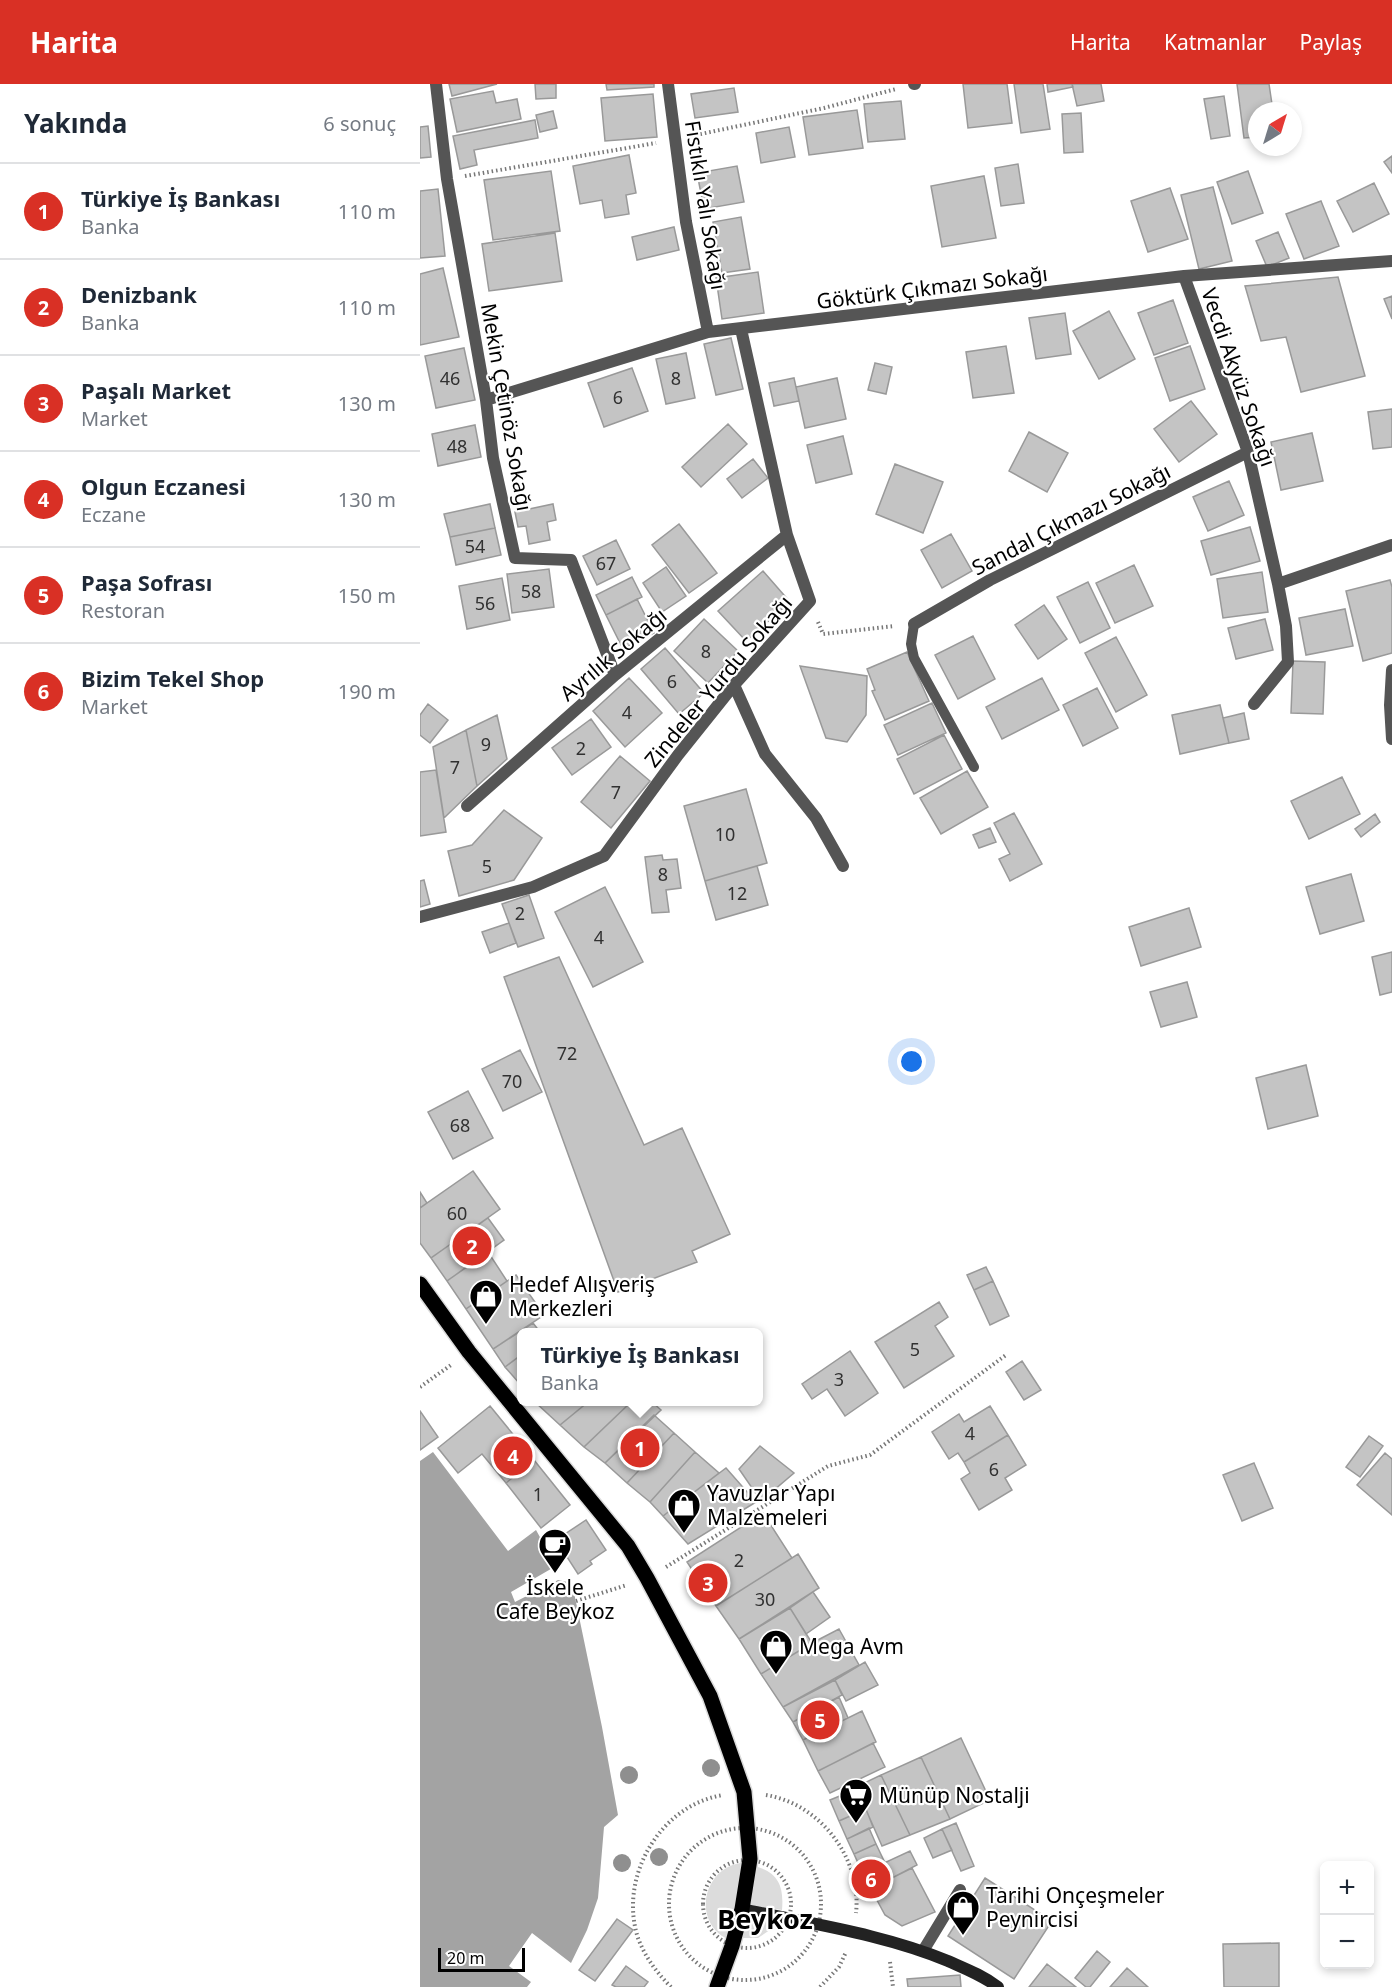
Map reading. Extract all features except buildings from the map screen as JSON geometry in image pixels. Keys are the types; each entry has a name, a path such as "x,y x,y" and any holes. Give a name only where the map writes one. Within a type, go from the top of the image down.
{"main road":[{"path":"420,1284 469,1352 627,1546 647,1578 710,1696 744,1792 750,1859 732,1946 717,1987"}],"street":[{"name":"Mekin Çetinöz Sokağı","path":"436,84 447,179 486,400 493,458 515,558 571,560 615,675"},
{"name":"Fıstıklı Yalı Sokağı","path":"668,84 686,222 708,332"},
{"name":"Göktürk Çıkmazı Sokağı","path":"486,400 708,332 1184,276 1392,261"},
{"name":"Vecdi Akyüz Sokağı","path":"1184,276 1248,452 1286,626 1288,662 1254,704"},
{"name":"Zindeler Yurdu Sokağı","path":"420,917 533,887 604,856 678,755 734,685 810,601 787,535 741,329"},
{"name":"Sandal Çıkmazı Sokağı","path":"914,624 990,580 1248,452"},
{"name":"Ayrılık Sokağı","path":"467,806 615,675 787,535"},
{"path":"1278,585 1392,545"},
{"path":"1392,670 1390,705 1392,739"},
{"path":"734,685 765,754 816,818 843,866"},
{"path":"923,1951 960,1890"},
{"path":"741,1909 887,1940 923,1951 998,1987"}],"lane":[{"path":"914,624 911,644 914,658 974,767"}],"path":[{"path":"810,601 823,634 914,624"},
{"path":"420,1387 469,1352"},
{"path":"576,1601 647,1578 828,1466 870,1455 1006,1355"},
{"path":"654,1969 671,1987"}],"shaded area":[{"path":"433,1452 508,1551 536,1530 556,1566 511,1592 515,1602 558,1580 572,1583 618,1815 604,1827 598,1898 587,1930 571,1963 532,1933 509,1966 531,1982 527,1987 420,1987 420,1461"},
{"path":"746,1862 730,1940 719,1934 707,1916 707,1894 718,1874 730,1866"},
{"path":"754,1866 769,1872 778,1882 782,1894 782,1910 747,1905"},
{"path":"744,1914 779,1924 758,1938 739,1938"}],"place":[{"name":"Denizbank","path":"472,1246"},
{"name":"Hedef Alışveriş Merkezleri","path":"486,1325"},
{"name":"Türkiye İş Bankası","path":"640,1448"},
{"name":"Olgun Eczanesi","path":"513,1456"},
{"name":"Yavuzlar Yapı Malzemeleri","path":"684,1534"},
{"name":"İskele Cafe Beykoz","path":"555,1574"},
{"name":"Paşalı Market","path":"708,1583"},
{"name":"Mega Avm","path":"776,1675"},
{"name":"Paşa Sofrası","path":"820,1720"},
{"name":"Münüp Nostalji","path":"856,1824"},
{"name":"Bizim Tekel Shop","path":"871,1879"},
{"name":"Tarihi Onçeşmeler Peynircisi","path":"963,1936"}],"district":[{"name":"Beykoz","path":"765,1918"}]}
